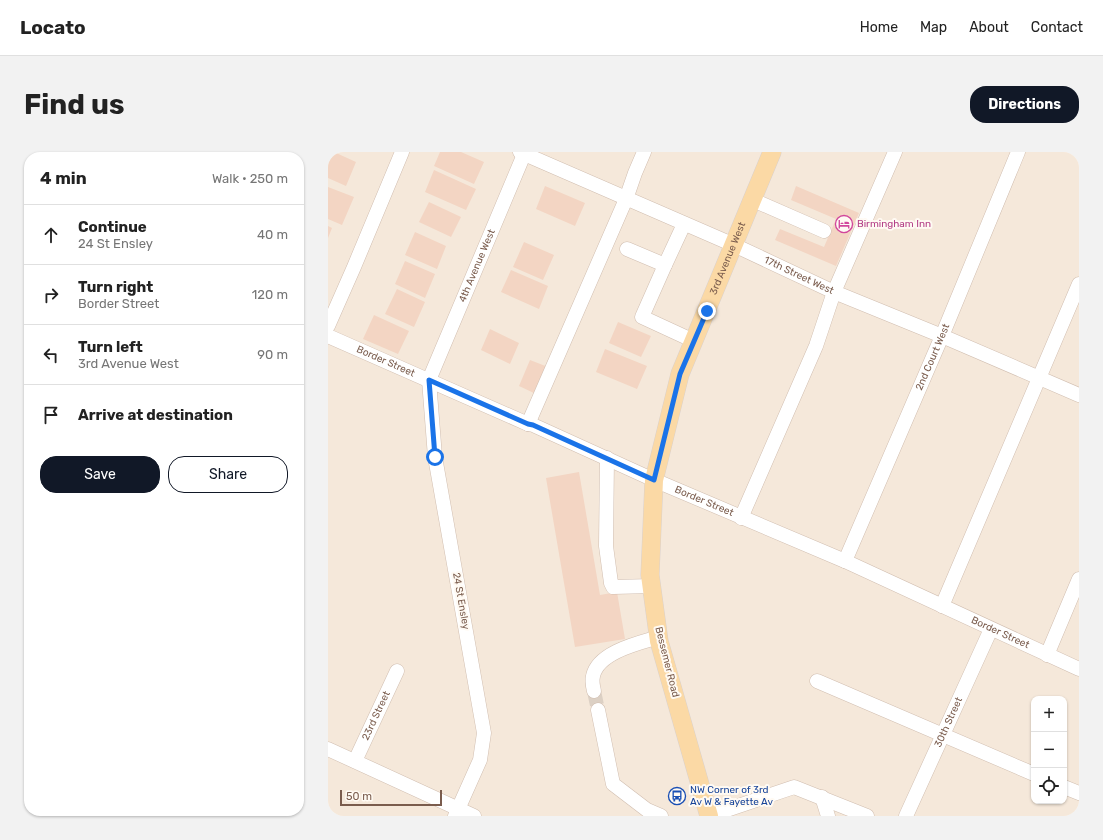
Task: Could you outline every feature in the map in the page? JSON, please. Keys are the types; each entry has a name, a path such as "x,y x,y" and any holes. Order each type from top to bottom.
{"main road":[{"name":"3rd Avenue West","path":"654,480 680,374 772,152"},
{"name":"Bessemer Road","path":"654,480 650,575 658,637 709,816"}],"street":[{"path":"328,326 402,152"},
{"path":"528,424 626,198 644,152"},
{"path":"741,518 816,346 834,292 895,152"},
{"name":"2nd Court West","path":"845,561 942,336 1018,152"},
{"name":"17th Street West","path":"523,153 834,292 942,336 1079,395"},
{"name":"4th Avenue West","path":"429,380 523,153"},
{"path":"753,200 824,231"},
{"path":"684,224 642,317 694,341"},
{"path":"627,248 665,265"},
{"path":"942,606 1079,284"},
{"name":"Border Street","path":"328,336 533,425 741,518 845,561 1079,669"},
{"name":"24 St Ensley","path":"429,380 435,457 484,733 480,760 456,812"},
{"path":"607,458 606,546 611,583 613,587 652,586"},
{"path":"1047,655 1079,579"},
{"name":"30th Street","path":"906,816 991,629"},
{"path":"594,691 593,676 597,667 610,655 621,648 658,637"},
{"name":"23rd Street","path":"356,761 397,671"},
{"path":"817,681 1031,773"},
{"path":"598,710 613,784 647,810 661,816"},
{"path":"328,749 356,761 456,812 474,816"},
{"path":"709,816 794,786 867,816"},
{"path":"1067,788 1079,793"},
{"path":"822,797 828,816"}],"shaded area":[{"path":"328,152 1079,152 1079,816 328,816"}],"building":[{"path":"328,152 334,152 356,162 346,186 328,178"},
{"path":"440,152 461,152 484,162 474,184 434,166"},
{"path":"434,170 476,189 466,210 425,192"},
{"path":"545,186 585,203 575,226 536,209"},
{"name":"Birmingham Inn","path":"796,186 859,213 836,266 775,240 780,229 824,247 836,219 791,200"},
{"path":"328,187 354,197 342,225 328,219"},
{"path":"429,202 461,217 451,237 419,222"},
{"path":"328,226 332,228 328,238"},
{"path":"415,232 446,246 437,269 405,255"},
{"path":"524,242 554,255 543,280 513,267"},
{"path":"405,261 435,274 425,298 395,284"},
{"path":"511,270 548,286 539,309 501,292"},
{"path":"397,289 425,302 414,327 385,314"},
{"path":"374,315 409,331 398,354 363,339"},
{"path":"618,322 651,336 641,357 609,343"},
{"path":"490,329 519,343 510,364 481,350"},
{"path":"605,349 647,366 637,389 596,372"},
{"path":"530,360 548,367 536,394 519,386"},
{"path":"579,472 600,595 617,592 625,639 575,647 546,478"}],"tunnel":[{"path":"594,691 598,710"}],"place":[{"name":"Birmingham Inn","path":"844,224"},
{"name":"NW Corner of 3rd Av W & Fayette Av","path":"677,796"}],"route":[{"path":"435,457 429,380 654,480 680,374 707,311"}]}
